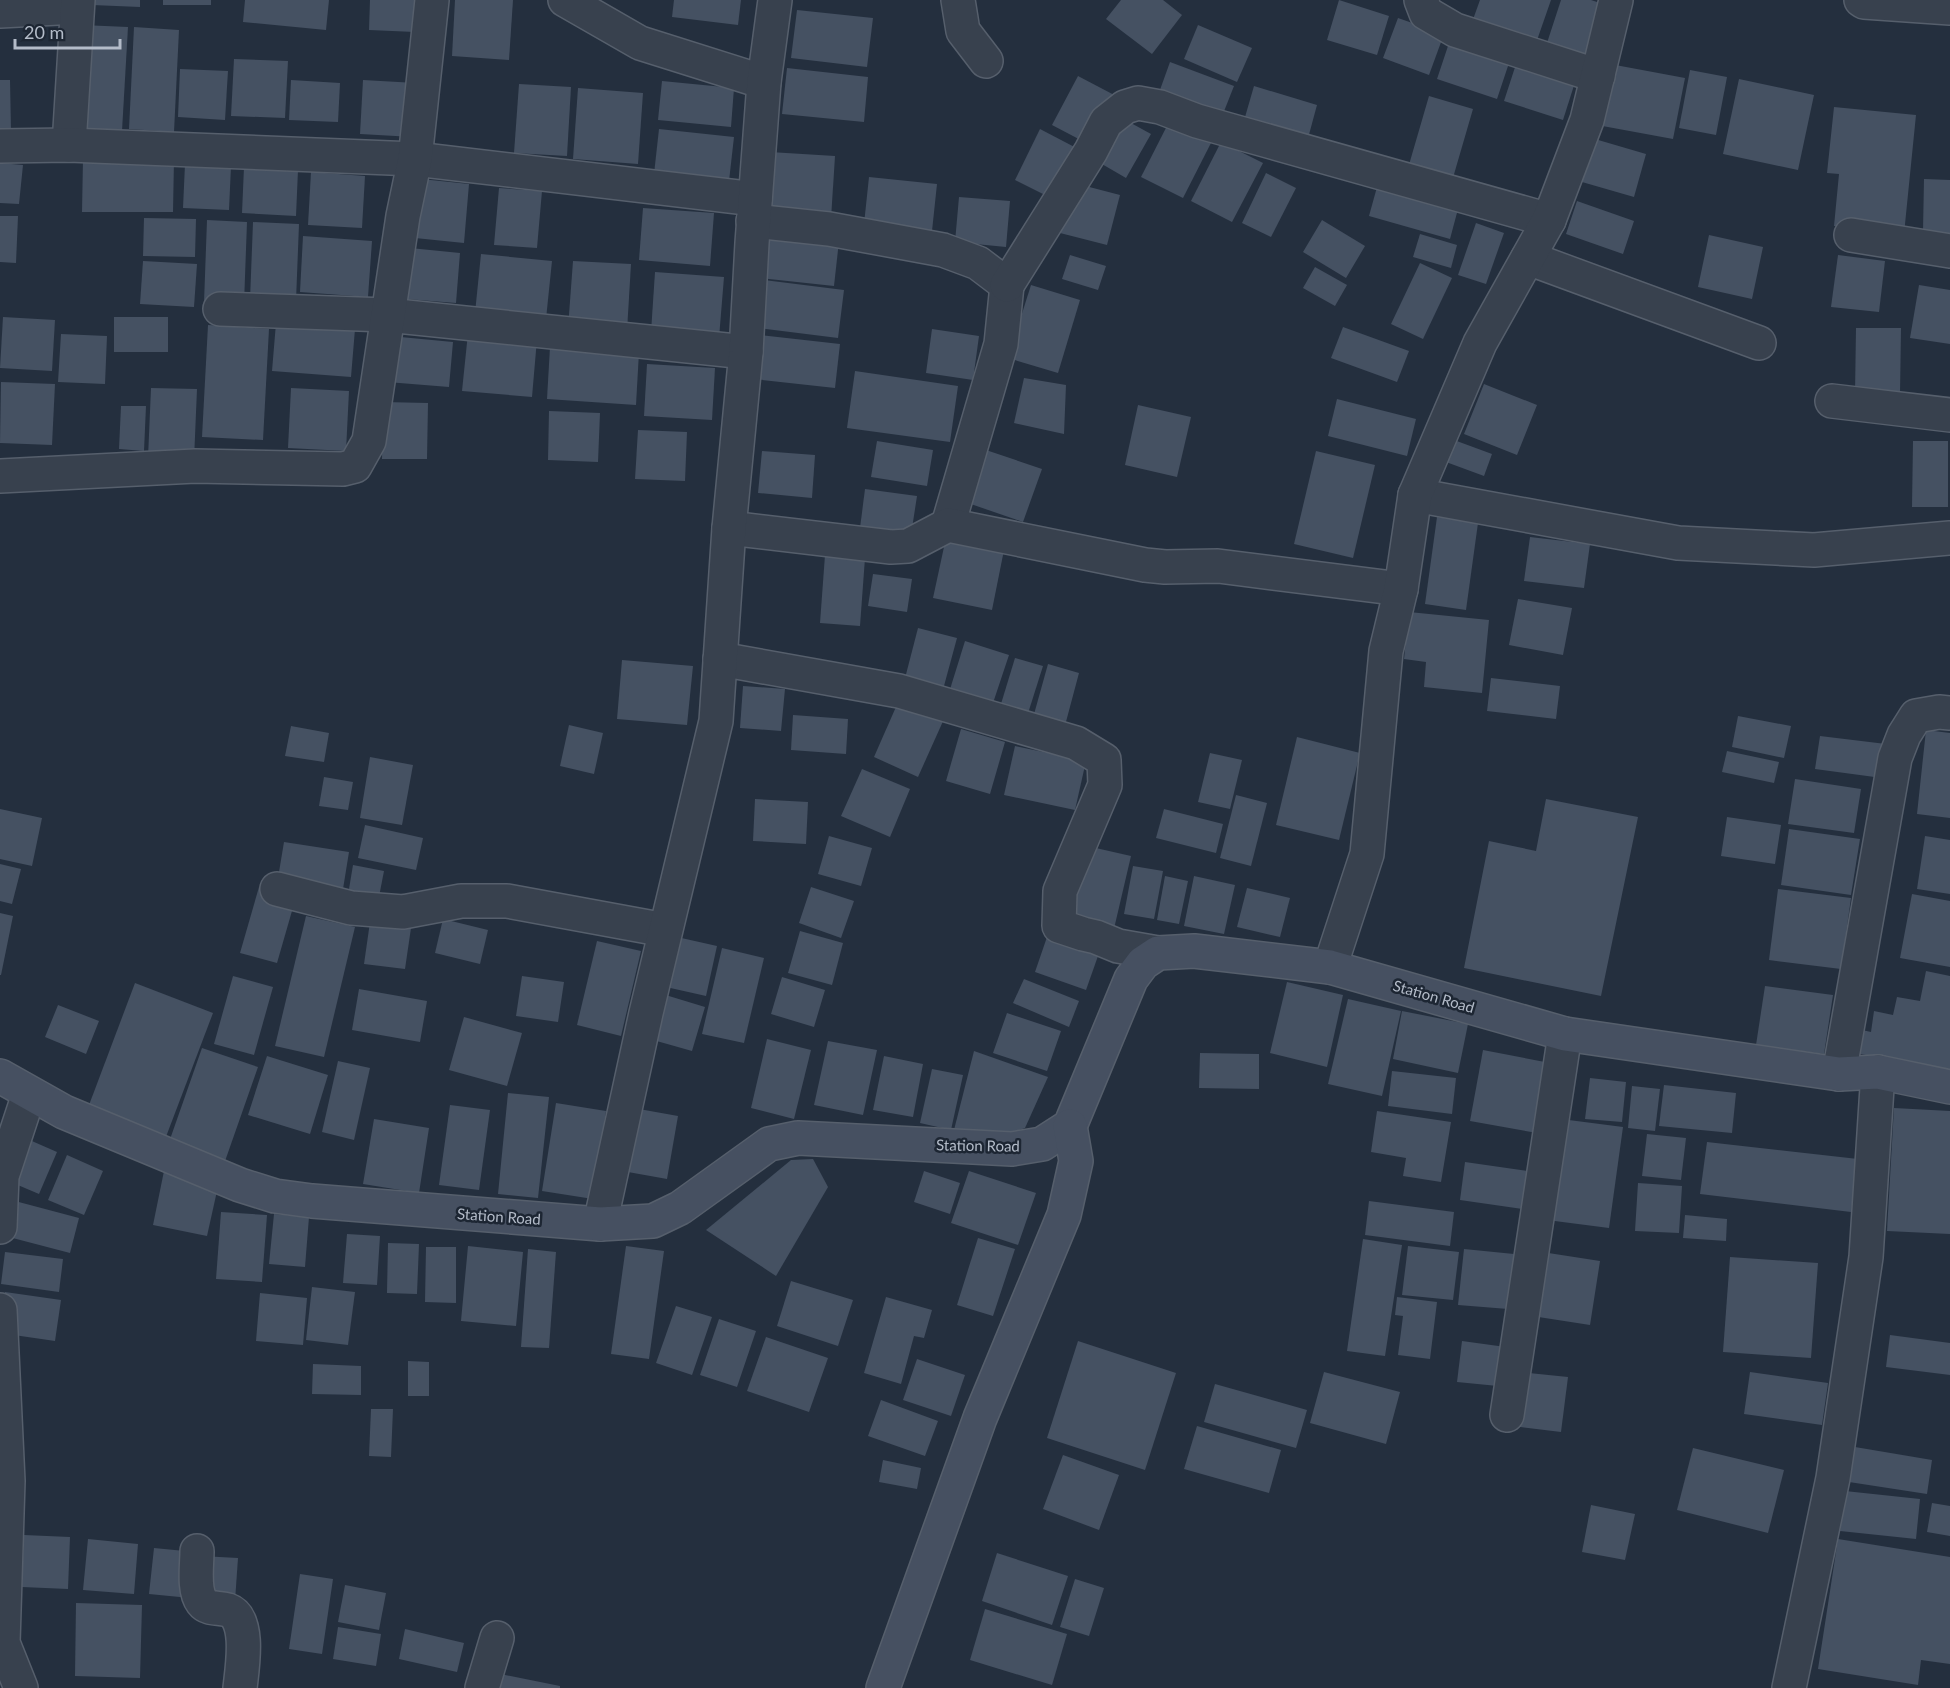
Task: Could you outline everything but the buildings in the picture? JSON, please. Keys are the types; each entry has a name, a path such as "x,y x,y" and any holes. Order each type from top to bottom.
{"main road":[{"name":"Station Road","path":"1158,953 1194,951 1330,966 1565,1034 1839,1074 1878,1072 1950,1087"},
{"path":"883,1688 980,1418 1064,1215 1076,1161 1070,1126 1131,979 1143,963 1158,953"},
{"name":"Station Road","path":"0,1076 64,1112 240,1185 275,1196 312,1201 600,1224 653,1221 680,1208 769,1144 798,1138 1012,1149 1042,1144 1070,1126"}],"street":[{"path":"0,476 195,466 343,469 355,466 369,441 387,315 415,159 432,0"},
{"path":"565,0 640,43 764,82"},
{"path":"600,1224 665,930 716,721 729,528 746,352 764,82 775,0"},
{"path":"958,0 963,31 986,61"},
{"path":"1421,0 1425,14 1455,30 1598,76"},
{"path":"1330,966 1367,854 1386,651 1401,589 1415,495 1480,343 1549,220 1587,120 1616,0"},
{"path":"1861,0 1950,8"},
{"path":"0,11 77,3 69,145"},
{"path":"948,525 1001,344 1007,285 1091,151 1106,123 1125,107 1138,103 1160,107 1197,121 1549,220"},
{"path":"0,146 69,145 415,159 754,210 829,229 943,250 978,263 1007,285"},
{"path":"1851,235 1950,251"},
{"path":"1528,258 1759,343"},
{"path":"220,309 387,315 746,352"},
{"path":"1832,400 1950,415"},
{"path":"1415,495 1678,543 1814,550 1950,538"},
{"path":"729,528 891,547 908,546 948,525 1145,566 1218,566 1401,589"},
{"path":"720,659 899,691 1076,743 1104,760 1105,785 1060,891 1059,926 1118,946 1158,953"},
{"path":"1839,1074 1895,758 1904,735 1916,716 1939,712 1950,713"},
{"path":"277,889 351,908 403,912 461,901 507,901 665,930"},
{"path":"1507,1415 1565,1034"},
{"path":"1789,1688 1833,1478 1866,1257 1878,1072"},
{"path":"0,1227 2,1176 29,1094"},
{"path":"0,1329 8,1481 1,1643 21,1688"},
{"path":"197,1551 198,1593 203,1603 211,1608 229,1611 237,1616 242,1628 243,1654 240,1688"},
{"path":"483,1688 497,1638"}]}
